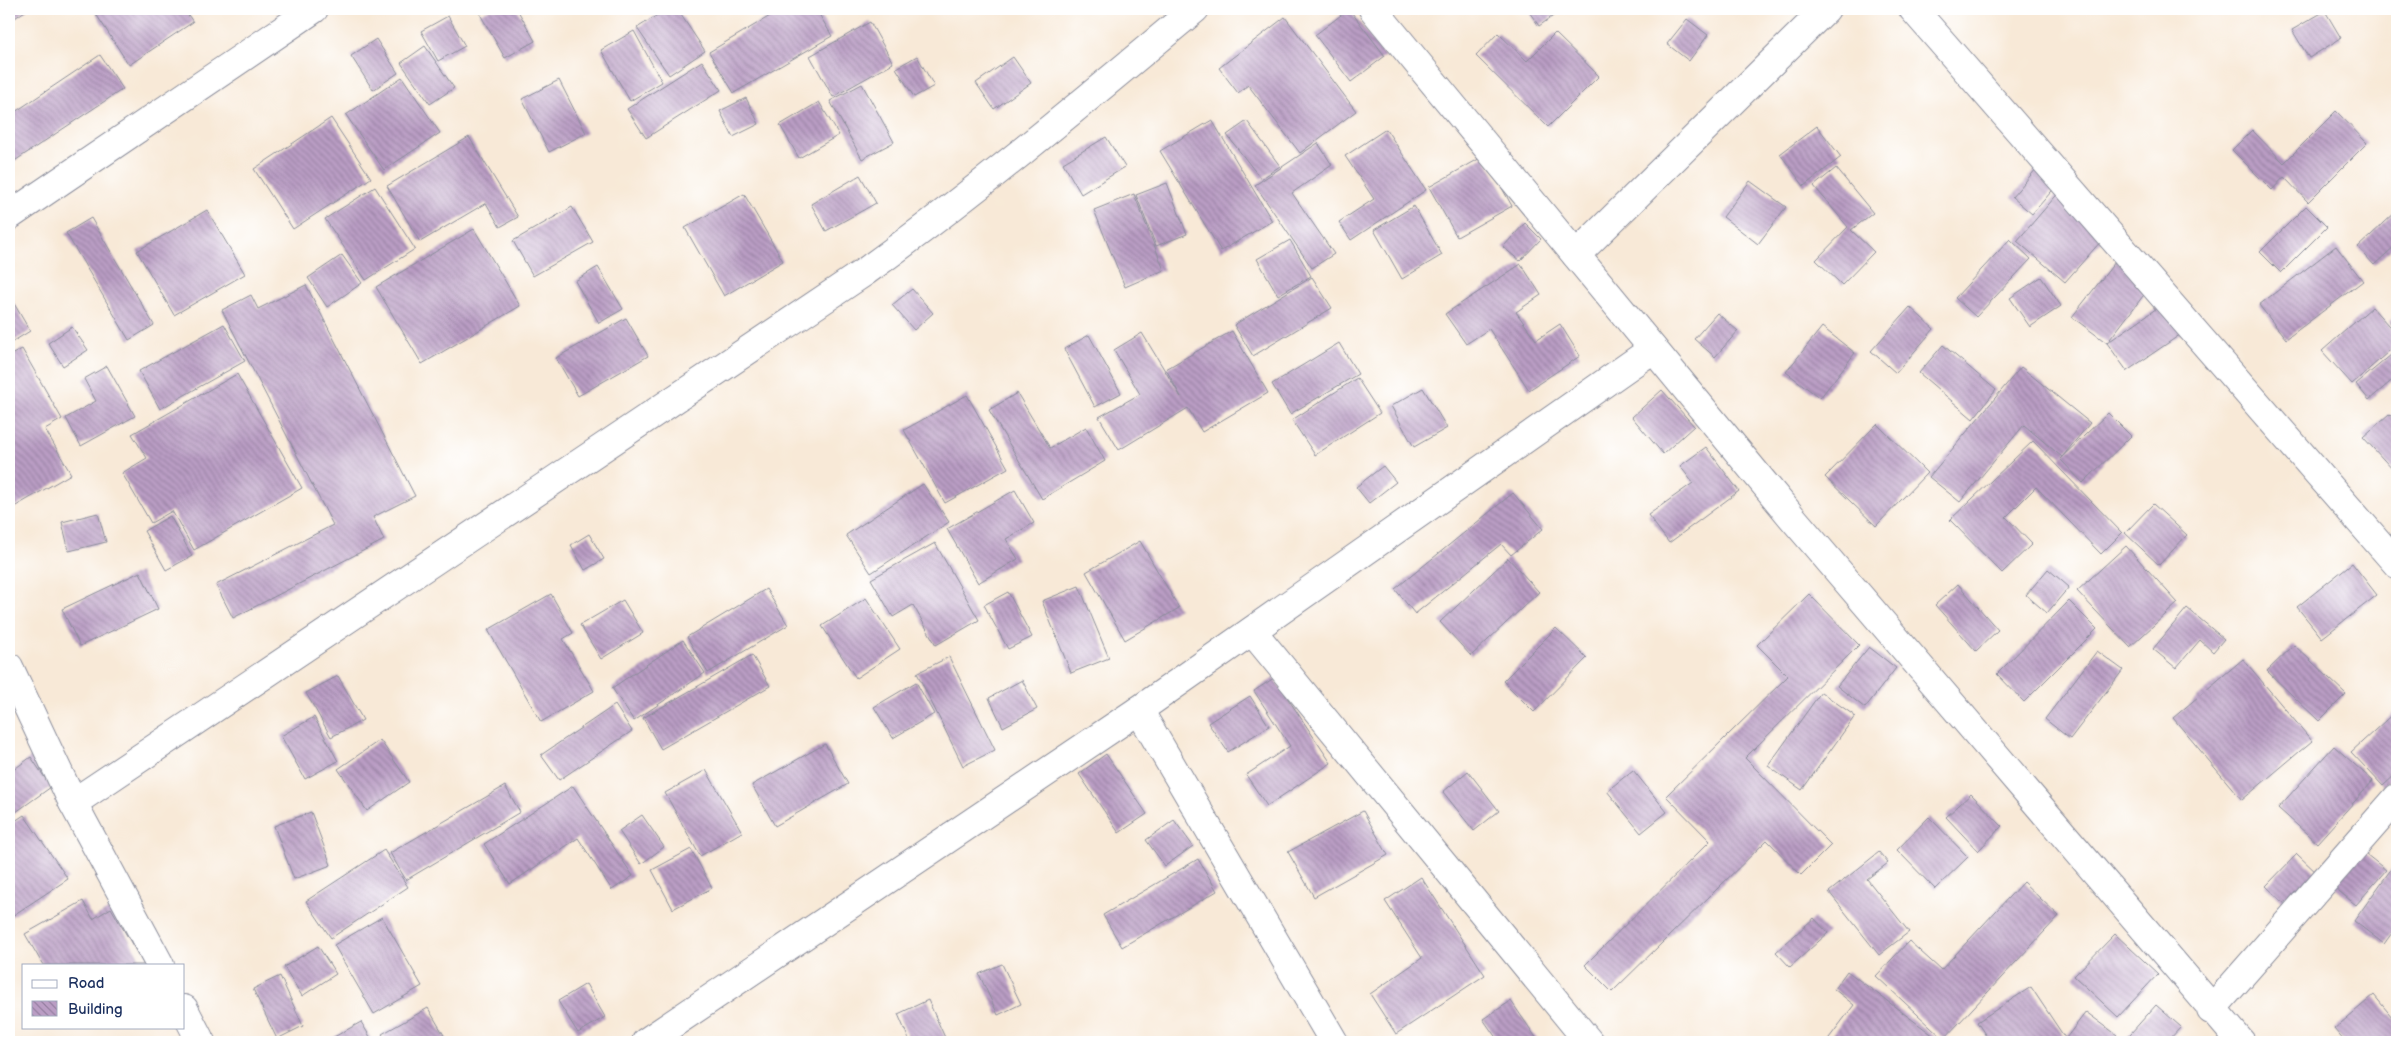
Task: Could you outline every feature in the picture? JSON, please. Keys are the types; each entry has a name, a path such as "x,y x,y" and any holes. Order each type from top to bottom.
{"street":[{"path":"9,216 314,9"},
{"path":"73,803 866,271 936,221 1016,158 1195,9"},
{"path":"1373,9 1791,516 2211,1010 2241,1042"},
{"path":"1576,255 1826,9"},
{"path":"1912,9 2397,564"},
{"path":"646,1042 1139,710 1653,349"},
{"path":"1252,631 1589,1042"},
{"path":"9,667 73,803 159,964"},
{"path":"1139,710 1334,1042"},
{"path":"2211,1010 2397,798"},
{"path":"185,1011 201,1042"}],"building":[{"path":"9,9 28,9 9,22"},
{"path":"103,9 184,9 193,22 129,65 96,14"},
{"path":"490,9 517,9 535,41 505,58 480,14"},
{"path":"667,9 677,9 705,51 669,75 637,28"},
{"path":"782,9 816,9 832,36 734,93 709,52"},
{"path":"1349,9 1385,56 1351,82 1315,35"},
{"path":"1527,9 1563,9 1539,26"},
{"path":"2325,11 2341,38 2309,58 2292,30"},
{"path":"448,16 465,46 438,61 421,31"},
{"path":"1285,17 1356,111 1300,153 1248,85 1238,93 1219,68"},
{"path":"1687,19 1708,35 1689,61 1667,44"},
{"path":"870,22 893,63 833,97 810,56"},
{"path":"634,31 662,82 630,101 601,50"},
{"path":"1498,33 1527,61 1555,33 1599,76 1548,127 1476,56"},
{"path":"376,39 398,73 373,90 351,56"},
{"path":"425,46 454,88 430,104 401,63"},
{"path":"100,55 123,89 13,162 9,155 9,116"},
{"path":"917,56 934,86 914,97 896,68"},
{"path":"1013,57 1031,83 994,109 976,83"},
{"path":"702,61 721,90 646,138 627,109"},
{"path":"402,77 440,133 384,170 346,115"},
{"path":"559,80 586,133 549,152 522,99"},
{"path":"862,84 894,142 862,159 830,101"},
{"path":"746,98 759,124 733,137 720,111"},
{"path":"819,102 839,135 799,158 780,125"},
{"path":"2336,111 2367,143 2308,202 2284,177 2272,190 2232,150 2252,130 2284,163"},
{"path":"331,118 371,178 293,229 254,169"},
{"path":"1212,120 1272,221 1221,251 1160,151"},
{"path":"1247,121 1280,166 1261,179 1227,135"},
{"path":"1817,126 1841,157 1804,186 1780,154"},
{"path":"1386,129 1426,190 1351,240 1339,222 1374,199 1345,156"},
{"path":"469,137 518,217 500,227 486,203 420,242 387,186"},
{"path":"1106,137 1125,167 1081,194 1063,163"},
{"path":"1318,143 1332,165 1292,193 1334,254 1312,268 1255,185"},
{"path":"1484,156 1512,206 1457,237 1429,187"},
{"path":"1836,168 1873,213 1851,230 1874,252 1842,285 1816,260 1848,227 1814,186"},
{"path":"2037,168 2057,185 2032,214 2012,197"},
{"path":"860,175 876,203 826,231 811,204"},
{"path":"1750,181 1786,207 1758,244 1723,217"},
{"path":"1167,183 1187,234 1156,246 1136,195"},
{"path":"375,187 415,249 366,280 325,219"},
{"path":"2061,190 2109,232 2065,282 2017,241"},
{"path":"744,194 783,261 724,296 685,228"},
{"path":"1134,194 1164,270 1125,287 1094,210"},
{"path":"1414,206 1442,255 1402,279 1374,230"},
{"path":"2306,206 2327,227 2281,273 2260,252"},
{"path":"572,207 593,242 533,276 513,241"},
{"path":"207,210 245,274 174,315 137,251"},
{"path":"2397,211 2397,244 2374,265 2358,247"},
{"path":"91,218 154,325 129,340 66,233"},
{"path":"1525,223 1541,239 1520,261 1503,247"},
{"path":"474,229 520,306 422,364 376,287"},
{"path":"2010,239 2031,259 1976,317 1955,298"},
{"path":"1290,240 1311,276 1278,295 1257,259"},
{"path":"2336,246 2363,281 2286,339 2259,305"},
{"path":"342,255 362,283 327,307 308,278"},
{"path":"2119,257 2153,283 2107,343 2072,317"},
{"path":"1521,264 1541,295 1516,312 1536,340 1560,324 1580,356 1529,390 1489,329 1466,344 1445,314"},
{"path":"598,267 623,309 599,323 575,281"},
{"path":"1312,277 1332,308 1253,356 1234,325"},
{"path":"2041,277 2061,306 2030,327 2010,298"},
{"path":"306,285 415,496 373,517 384,540 233,618 216,585 333,525 222,310 251,295 258,309"},
{"path":"912,289 933,313 914,330 892,305"},
{"path":"9,295 30,331 9,344"},
{"path":"2170,299 2190,328 2127,371 2107,343"},
{"path":"1910,307 1934,329 1896,373 1871,351"},
{"path":"2372,307 2397,335 2397,344 2352,384 2322,351"},
{"path":"1717,313 1738,331 1715,357 1694,339"},
{"path":"2397,313 2397,328 2390,322"},
{"path":"626,318 648,356 578,396 556,358"},
{"path":"224,324 245,361 160,409 139,371"},
{"path":"72,327 88,350 63,366 48,343"},
{"path":"1822,327 1855,353 1820,398 1786,372"},
{"path":"1232,331 1268,393 1202,432 1188,408 1119,450 1099,417 1140,394 1114,350 1142,333 1181,397 1166,369"},
{"path":"1089,335 1121,393 1095,407 1064,349"},
{"path":"1339,343 1358,374 1290,414 1272,384"},
{"path":"1943,345 1996,390 1973,419 1919,373"},
{"path":"22,349 62,419 45,429 71,474 9,510 9,356"},
{"path":"2397,350 2397,376 2369,400 2356,384"},
{"path":"107,366 135,416 81,446 66,418 96,401 84,379"},
{"path":"2021,367 2090,423 2062,457 2024,425 1960,502 1929,477"},
{"path":"237,374 302,488 194,550 172,511 151,523 122,473 147,458 132,434"},
{"path":"1357,378 1380,413 1315,455 1292,420"},
{"path":"1423,388 1447,428 1414,447 1391,406"},
{"path":"1662,390 1694,426 1663,454 1632,417"},
{"path":"1017,393 1050,448 1086,427 1105,461 1042,499 989,410"},
{"path":"967,395 1008,468 945,503 904,430"},
{"path":"2108,413 2131,436 2083,483 2060,459"},
{"path":"2389,414 2397,422 2397,468 2394,471 2363,437"},
{"path":"1877,424 1927,473 1876,526 1825,477"},
{"path":"2033,441 2122,533 2101,554 2036,487 2006,517 2032,544 2002,573 1950,520"},
{"path":"1706,447 1739,491 1669,543 1648,515 1693,483 1680,466"},
{"path":"1383,466 1396,482 1369,503 1356,487"},
{"path":"923,484 949,522 871,573 846,535"},
{"path":"1015,490 1034,523 1006,539 1018,559 978,583 947,529"},
{"path":"1513,493 1543,529 1511,555 1501,544 1415,614 1395,589"},
{"path":"2153,504 2187,535 2159,565 2125,533"},
{"path":"98,513 106,542 69,551 62,522"},
{"path":"170,516 192,556 166,570 144,531"},
{"path":"589,534 604,559 585,570 571,545"},
{"path":"1140,541 1179,608 1125,640 1086,572"},
{"path":"935,543 979,620 936,645 913,605 893,617 871,579"},
{"path":"2126,546 2178,603 2130,647 2077,591"},
{"path":"1508,558 1539,592 1471,656 1440,622"},
{"path":"2352,563 2377,595 2322,638 2297,607"},
{"path":"2048,569 2069,587 2047,613 2026,595"},
{"path":"140,572 158,609 80,646 62,609"},
{"path":"1958,584 1998,630 1976,651 1935,605"},
{"path":"1079,586 1109,658 1071,673 1042,601"},
{"path":"766,589 788,625 708,673 687,637"},
{"path":"1008,592 1032,637 1008,649 984,605"},
{"path":"551,594 573,633 563,639 594,691 541,722 488,630"},
{"path":"1809,594 1859,645 1745,758 1831,845 1801,875 1767,840 1612,992 1585,965 1710,841 1666,796 1788,676 1757,645"},
{"path":"866,598 900,649 856,678 822,626"},
{"path":"623,600 643,633 601,659 580,625"},
{"path":"2069,601 2097,629 2024,702 1997,674"},
{"path":"2187,608 2224,639 2213,652 2200,640 2176,668 2153,649"},
{"path":"1556,628 1587,658 1534,712 1503,681"},
{"path":"683,640 705,673 634,721 612,688"},
{"path":"2294,645 2346,694 2319,721 2267,671"},
{"path":"1869,647 1896,668 1865,708 1837,686"},
{"path":"2097,651 2123,670 2070,739 2045,719"},
{"path":"752,655 770,686 661,749 643,718"},
{"path":"949,657 995,750 963,766 917,673"},
{"path":"2243,659 2312,741 2242,800 2173,718"},
{"path":"338,676 363,720 331,737 306,693"},
{"path":"1274,678 1331,763 1267,806 1246,775 1290,746 1254,691"},
{"path":"1022,680 1037,709 1003,727 989,698"},
{"path":"916,682 934,714 893,738 874,707"},
{"path":"1821,692 1855,716 1802,790 1768,766"},
{"path":"1250,696 1269,726 1228,752 1208,723"},
{"path":"615,705 632,731 559,780 541,755"},
{"path":"2397,710 2397,773 2383,786 2351,752"},
{"path":"314,717 338,761 305,779 281,736"},
{"path":"380,740 409,782 367,811 338,769"},
{"path":"825,744 848,784 775,826 752,785"},
{"path":"2334,746 2373,781 2317,843 2278,808"},
{"path":"1106,754 1147,814 1119,833 1079,774"},
{"path":"31,757 51,787 9,817 9,773"},
{"path":"706,770 742,832 700,856 665,793"},
{"path":"1633,770 1667,812 1641,833 1607,791"},
{"path":"1468,771 1499,811 1474,831 1443,792"},
{"path":"505,786 520,812 406,880 390,853"},
{"path":"573,786 633,876 612,890 578,838 510,884 484,844"},
{"path":"1971,794 2002,826 1978,851 1946,817"},
{"path":"1363,811 1388,855 1314,897 1288,852"},
{"path":"311,812 331,865 294,879 274,826"},
{"path":"24,815 68,879 9,918 9,825"},
{"path":"642,815 664,847 641,864 619,831"},
{"path":"1929,817 1968,857 1935,889 1897,850"},
{"path":"1174,820 1193,846 1165,866 1146,840"},
{"path":"2357,847 2386,870 2356,905 2329,883"},
{"path":"691,849 712,888 673,909 652,870"},
{"path":"384,850 408,887 331,938 306,901"},
{"path":"1879,852 1888,863 1867,879 1909,932 1879,955 1829,892"},
{"path":"2297,854 2319,875 2288,907 2266,886"},
{"path":"1198,859 1217,891 1122,947 1103,915"},
{"path":"2397,861 2397,926 2384,944 2354,921"},
{"path":"1421,877 1485,975 1396,1034 1370,994 1422,958 1385,901"},
{"path":"2023,882 2059,916 1944,1039 1876,976 1909,941 1941,970"},
{"path":"83,901 93,919 111,908 143,964 42,964 25,934"},
{"path":"382,917 422,986 374,1014 334,945"},
{"path":"1814,918 1828,933 1790,967 1776,952"},
{"path":"2115,934 2158,974 2118,1017 2074,976"},
{"path":"318,946 336,974 302,996 284,967"},
{"path":"1002,964 1021,1004 998,1015 979,974"},
{"path":"1847,971 1942,1042 1826,1042 1854,1005 1834,989"},
{"path":"280,976 303,1026 277,1039 253,989"},
{"path":"586,984 605,1017 578,1033 558,1001"},
{"path":"2031,987 2065,1038 2059,1042 1990,1042 1977,1022"},
{"path":"2374,995 2397,1023 2397,1039 2393,1042 2345,1042 2334,1029"},
{"path":"928,1000 947,1042 910,1042 898,1014"},
{"path":"1511,1001 1539,1042 1499,1042 1483,1019"},
{"path":"2156,1005 2181,1027 2167,1042 2123,1042"},
{"path":"428,1008 448,1042 387,1042 382,1034"},
{"path":"2086,1012 2117,1035 2112,1042 2063,1042"},
{"path":"361,1022 372,1040 368,1042 325,1042"}]}
